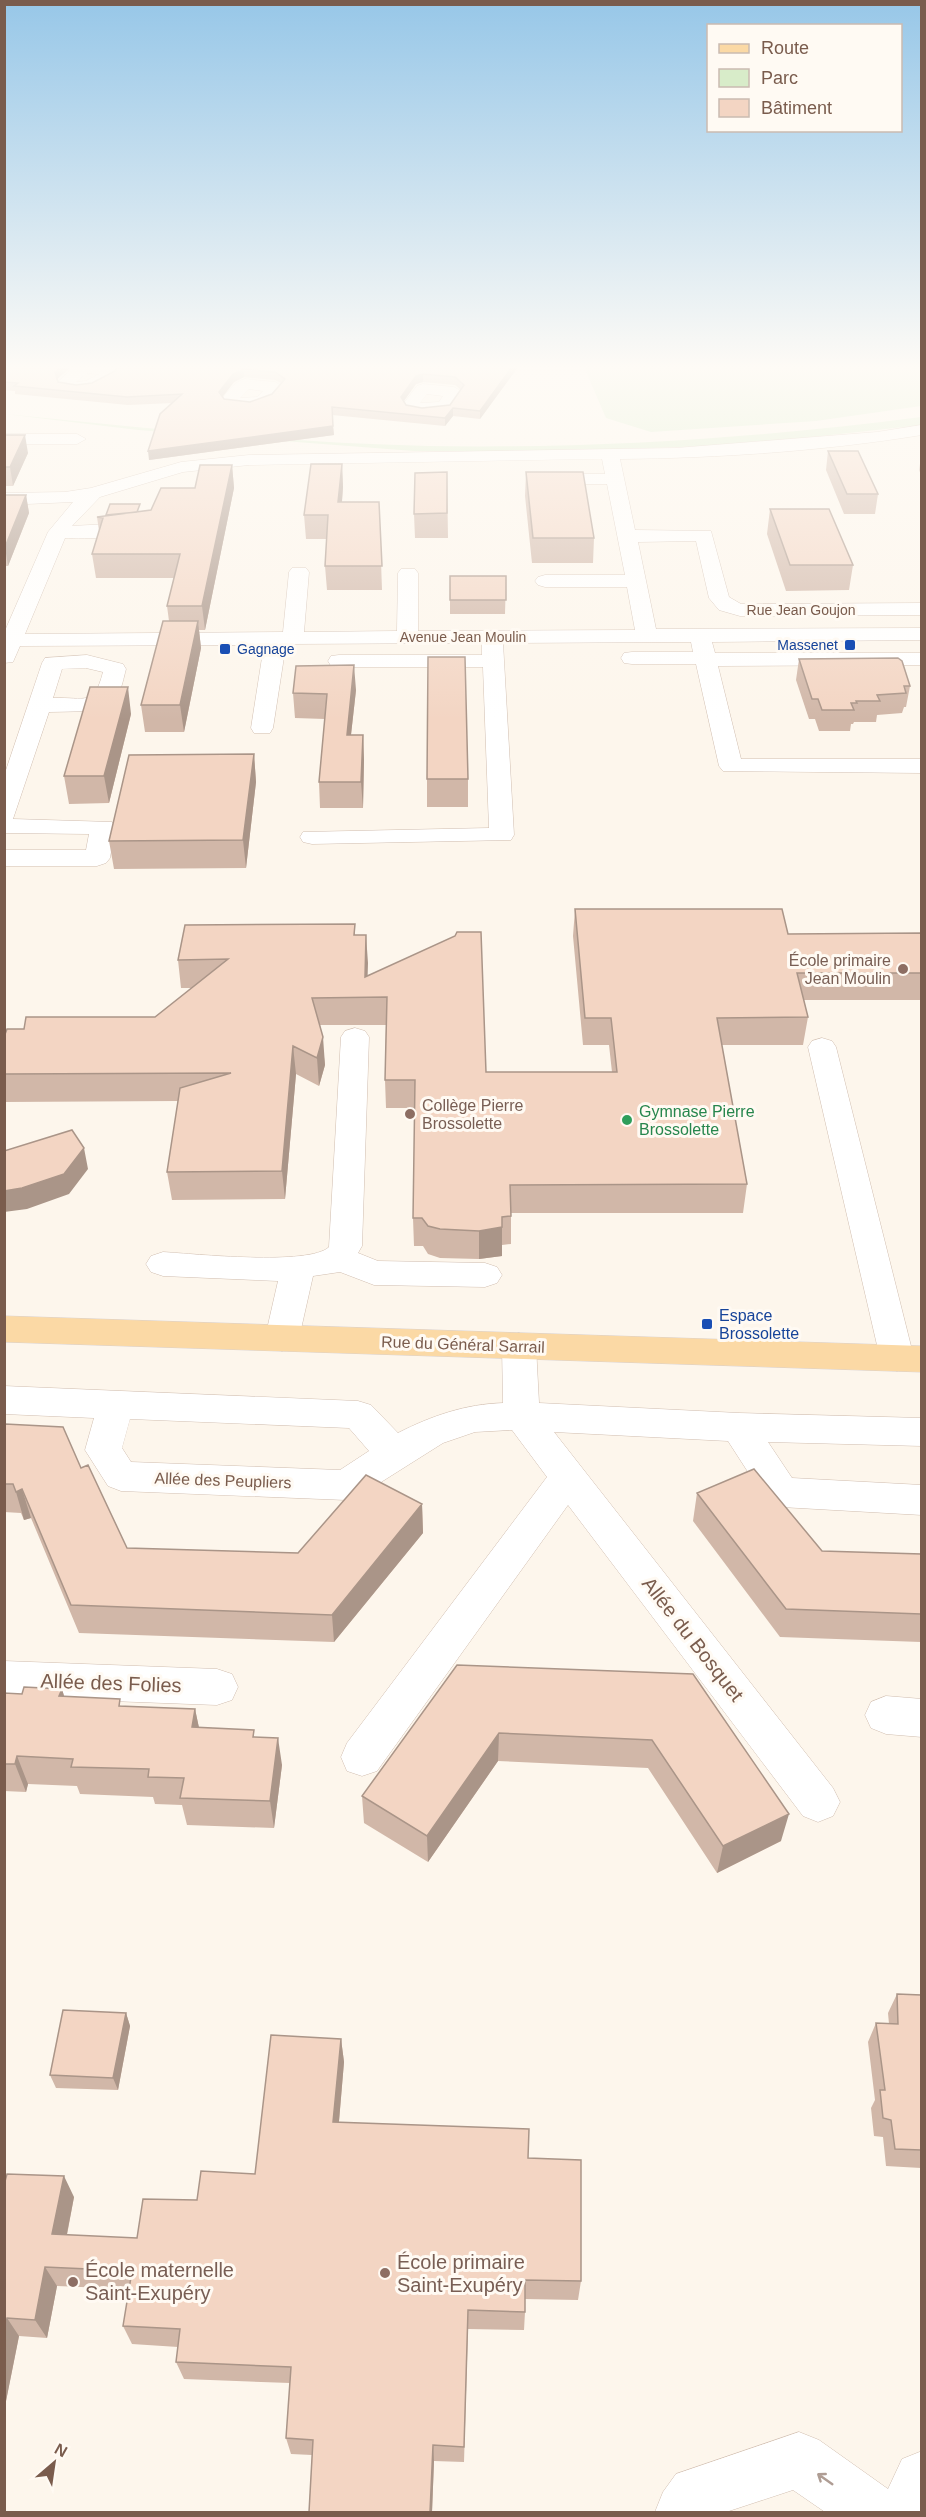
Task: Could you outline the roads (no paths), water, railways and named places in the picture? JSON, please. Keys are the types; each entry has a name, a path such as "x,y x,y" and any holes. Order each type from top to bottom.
{"main road":[{"name":"Rue du Général Sarrail","path":"4,1329 909,1359"}],"street":[{"path":"4,499 69,504 94,493 124,484"},
{"path":"616,484 647,635"},
{"path":"7,646 69,504"},
{"path":"58,532 106,532 147,527 154,508"},
{"name":"Rue Jean Goujon","path":"627,536 704,535 719,598 726,606 740,610 921,609"},
{"path":"262,728 299,572"},
{"path":"407,637 408,573"},
{"path":"545,581 637,581"},
{"path":"700,634 731,766 921,765"},
{"name":"Avenue Jean Moulin","path":"7,646 285,638 921,634"},
{"path":"312,837 502,836 492,637"},
{"path":"632,658 921,659"},
{"path":"339,661 493,661"},
{"path":"4,814 39,705"},
{"path":"4,826 103,827 97,858 4,858"},
{"path":"282,1338 297,1270 303,1265 328,1265 340,1258 346,1246 355,1037"},
{"path":"822,1047 909,1359"},
{"path":"340,1258 374,1273 485,1275"},
{"path":"163,1264 297,1270"},
{"path":"519,1346 521,1416 921,1432"},
{"path":"4,1400 358,1415 394,1453"},
{"name":"Allée des Peupliers","path":"116,1404 103,1450 121,1476 345,1485 430,1433 474,1418 521,1416"},
{"name":"Allée du Bosquet","path":"521,1416 818,1802"},
{"path":"739,1426 782,1492 921,1500"},
{"path":"362,1757 568,1477"},
{"name":"Allée des Folies","path":"4,1678 217,1687"},
{"path":"683,2512 696,2494 799,2460 873,2512"},
{"path":"907,2512 921,2479"}],"place":[{"name":"Massenet","path":"850,645"},
{"name":"Gagnage","path":"225,649"},
{"name":"École primaire Jean Moulin","path":"903,969"},
{"name":"Collège Pierre Brossolette","path":"410,1114"},
{"name":"Gymnase Pierre Brossolette","path":"627,1120"},
{"name":"Espace Brossolette","path":"707,1324"},
{"name":"École primaire Saint-Exupéry","path":"385,2273"},
{"name":"École maternelle Saint-Exupéry","path":"73,2282"}]}
